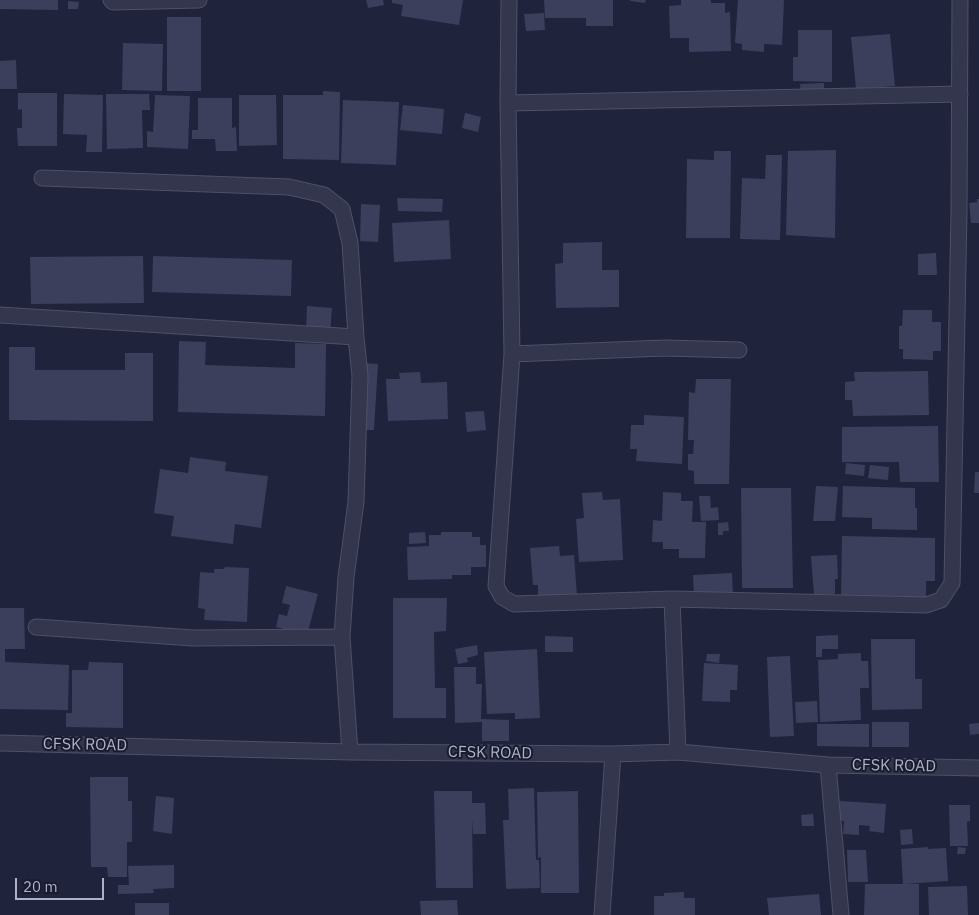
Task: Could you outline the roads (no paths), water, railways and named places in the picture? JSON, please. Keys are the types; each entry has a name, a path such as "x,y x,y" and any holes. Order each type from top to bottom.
{"street":[{"path":"111,0 113,2 199,0"},
{"path":"509,0 508,104 512,354 496,586 502,597 514,604 672,599 926,605 940,600 952,584 959,220 960,0"},
{"path":"508,104 960,94"},
{"path":"42,178 289,186 324,195 342,209 350,243 360,376 356,502 346,578 342,637 350,752"},
{"path":"0,315 356,338"},
{"path":"512,354 665,348 739,350"},
{"path":"672,599 678,752"},
{"path":"36,627 193,638 342,637"},
{"name":"CFSK ROAD","path":"0,743 350,752 613,754 678,752 828,765 979,768"},
{"path":"602,915 613,754"},
{"path":"828,765 841,915"}]}
